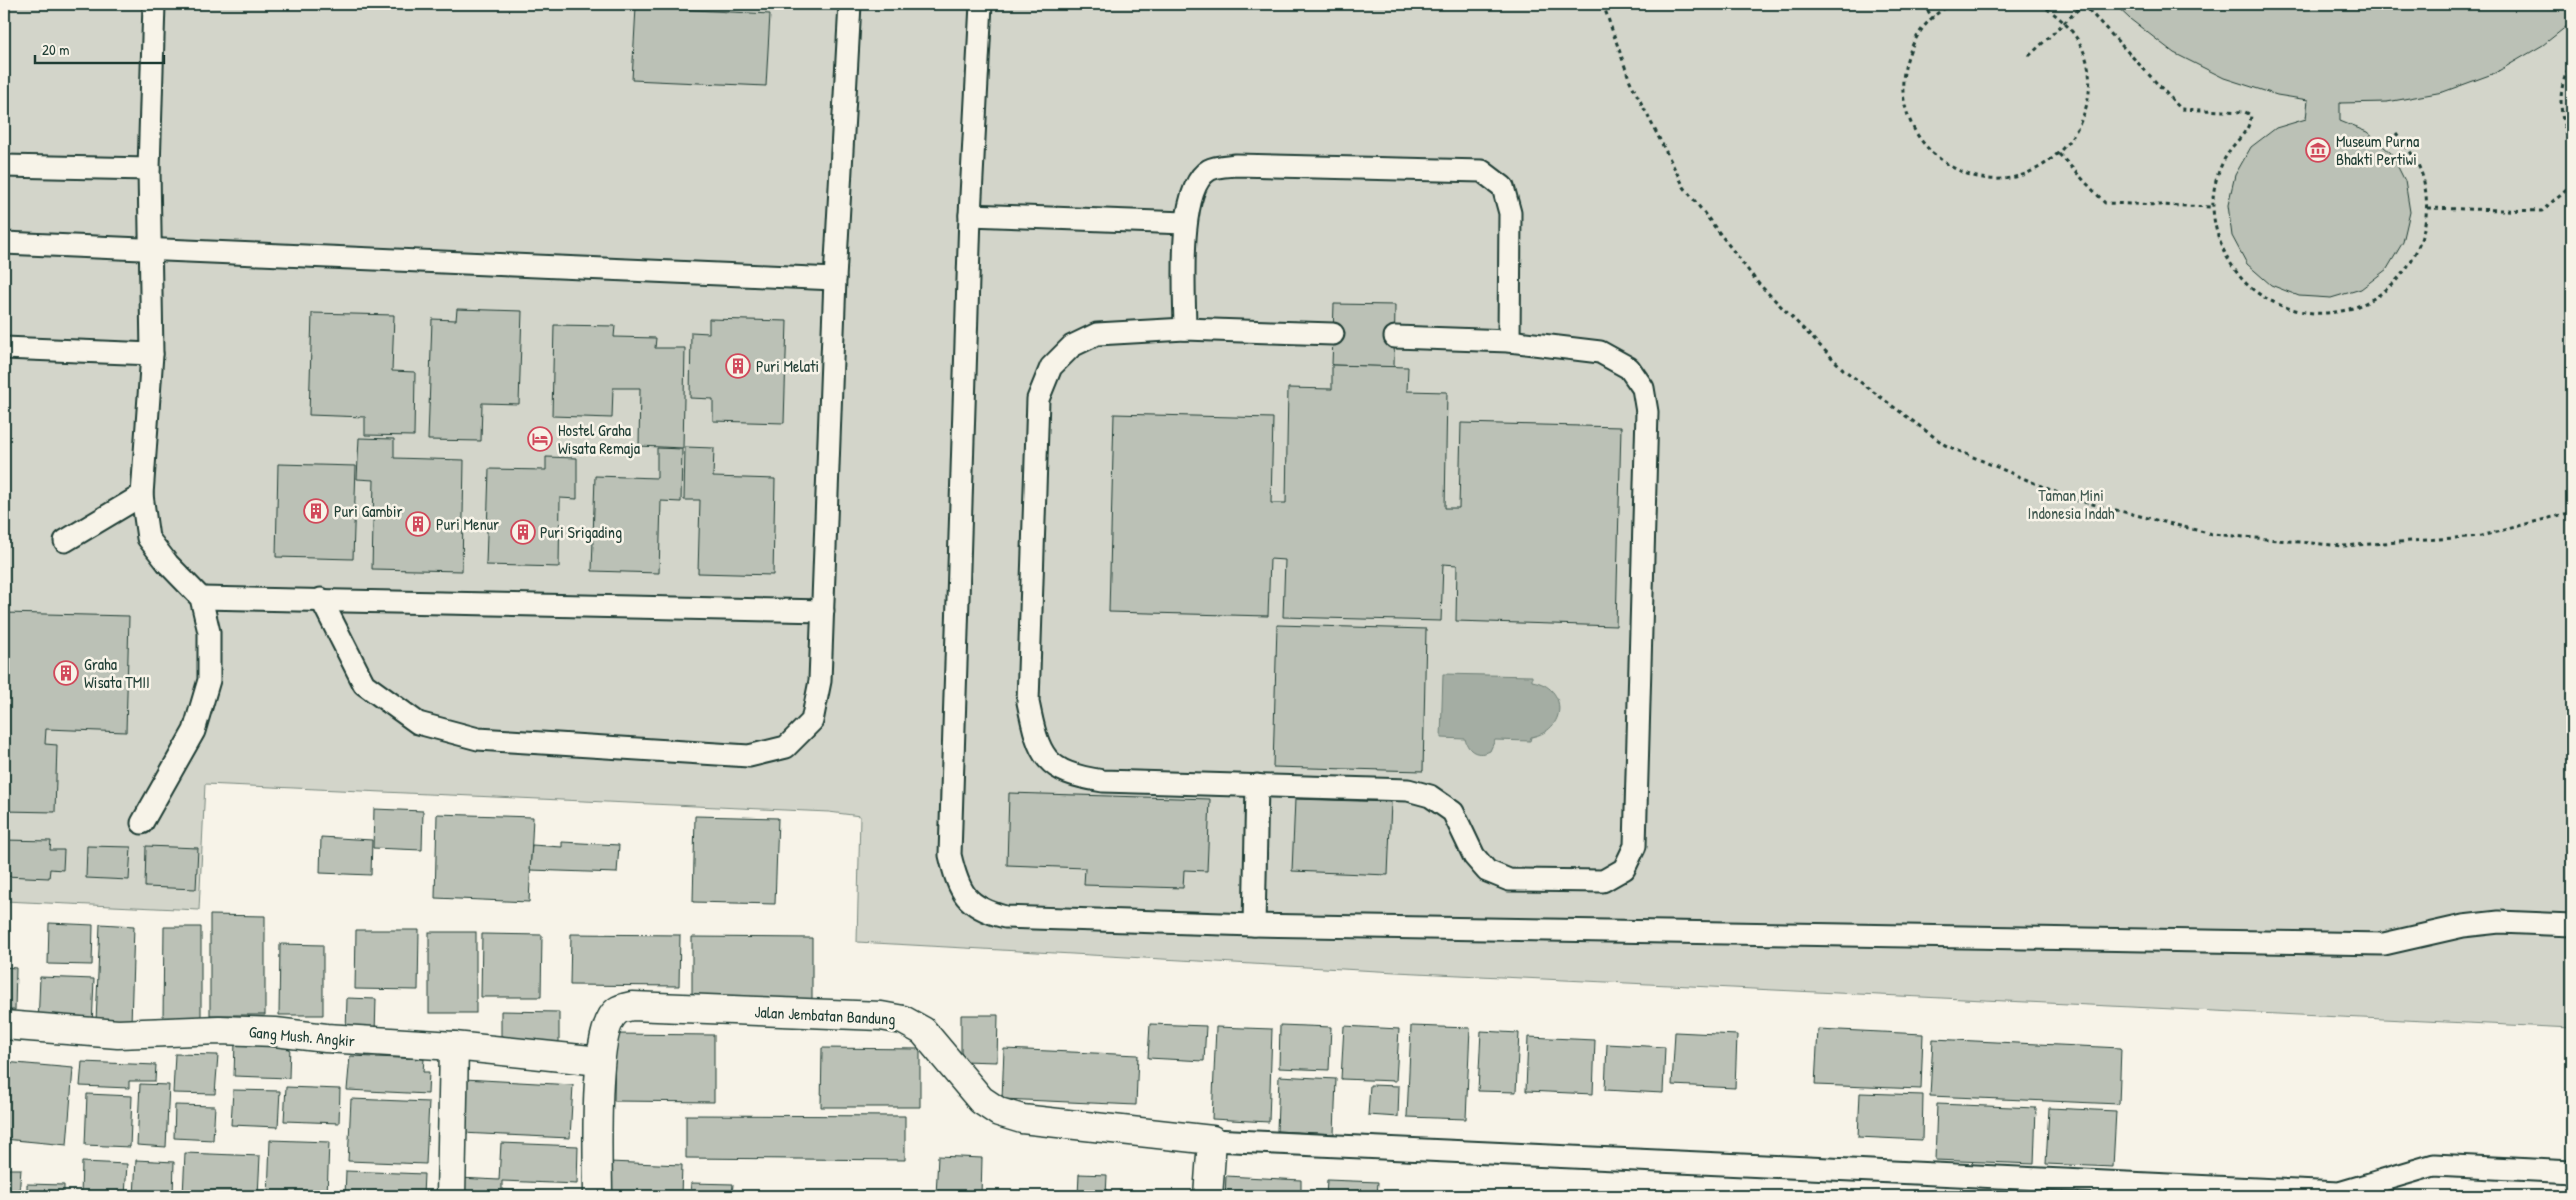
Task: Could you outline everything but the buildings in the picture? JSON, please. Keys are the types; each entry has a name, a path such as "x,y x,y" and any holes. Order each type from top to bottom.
{"street":[{"name":"Jalan Jembatan Bandung","path":"598,1196 600,1061 609,1022 617,1011 632,1006 880,1016 903,1020 923,1031 981,1100 999,1112 1022,1119 1212,1140"},
{"name":"Gang Mush. Angkir","path":"4,1025 118,1034 219,1030 275,1032 368,1042 454,1046 600,1061"},
{"path":"451,1196 454,1046"},
{"path":"1208,1196 1212,1140"}],"lane":[{"path":"142,823 194,731 208,680 209,632 202,598 168,564 148,538 142,495 152,354 149,169 154,4"},
{"path":"321,599 364,684 418,723 478,739 749,756 786,747 812,721 820,681 835,279 850,4"},
{"path":"980,4 970,215 950,855 956,880 966,899 984,912 1005,917 1254,925 2384,944 2463,926 2499,922 2572,925"},
{"path":"1185,330 1185,223 1194,187 1209,170 1236,165 1482,171 1504,187 1510,213 1510,342"},
{"path":"4,166 149,169"},
{"path":"970,215 1185,223"},
{"path":"4,243 835,279"},
{"path":"1333,334 1185,330 1097,334 1072,346 1051,368 1038,399 1028,702 1036,740 1052,765 1073,777 1103,781 1408,790 1430,796 1453,812 1474,856 1487,871 1509,880 1603,881 1624,869 1635,846 1647,412 1643,388 1629,368 1600,352 1510,342 1395,337"},
{"path":"4,348 152,354"},
{"path":"64,541 142,495"},
{"path":"202,598 823,611"},
{"path":"1254,925 1258,785"},
{"path":"1212,1140 2339,1192 2434,1165 2572,1172"}],"path":[{"path":"1603,4 1630,81 1684,187 1758,282 1844,370 1945,445 2072,498 2212,534 2343,546 2481,536 2572,512"},
{"path":"1922,4 1933,17"},
{"path":"1953,4 1933,17 1912,46 1903,81 1908,117 1927,148 1956,169 1974,176 1992,178 2028,172 2044,165 2059,154 2071,140 2080,125 2089,90 2089,71 2084,54 2076,37 2065,23 2052,11 2039,4"},
{"path":"2029,56 2084,4 2181,109 2245,112 2251,115 2247,131 2228,154 2217,179 2213,207 2217,234 2227,260 2244,282 2266,299 2292,310 2320,314 2347,310 2373,300 2395,283 2412,261 2423,235 2427,208 2424,180 2413,154 2396,133"},
{"path":"2572,62 2562,88 2561,111 2565,132 2572,148"},
{"path":"2059,154 2105,203 2213,207"},
{"path":"2427,208 2542,211 2572,184"}],"green space":[{"name":"Taman Mini Indonesia Indah","path":"4,4 2572,4 2572,1028 1396,972 857,942 860,816 829,812 205,784 199,910 4,901"}],"shaded area":[{"path":"1443,674 1532,676 1532,681 1544,685 1553,691 1559,709 1557,718 1552,727 1543,733 1531,737 1530,741 1495,740 1490,751 1486,753 1474,752 1468,747 1465,739 1441,738"}],"place":[{"name":"Museum Purna Bhakti Pertiwi","path":"2318,150"},
{"name":"Puri Melati","path":"738,366"},
{"name":"Hostel Graha Wisata Remaja","path":"540,439"},
{"name":"Puri Gambir","path":"316,511"},
{"name":"Puri Menur","path":"418,524"},
{"name":"Puri Srigading","path":"523,532"},
{"name":"Graha Wisata TMII","path":"66,673"}]}
